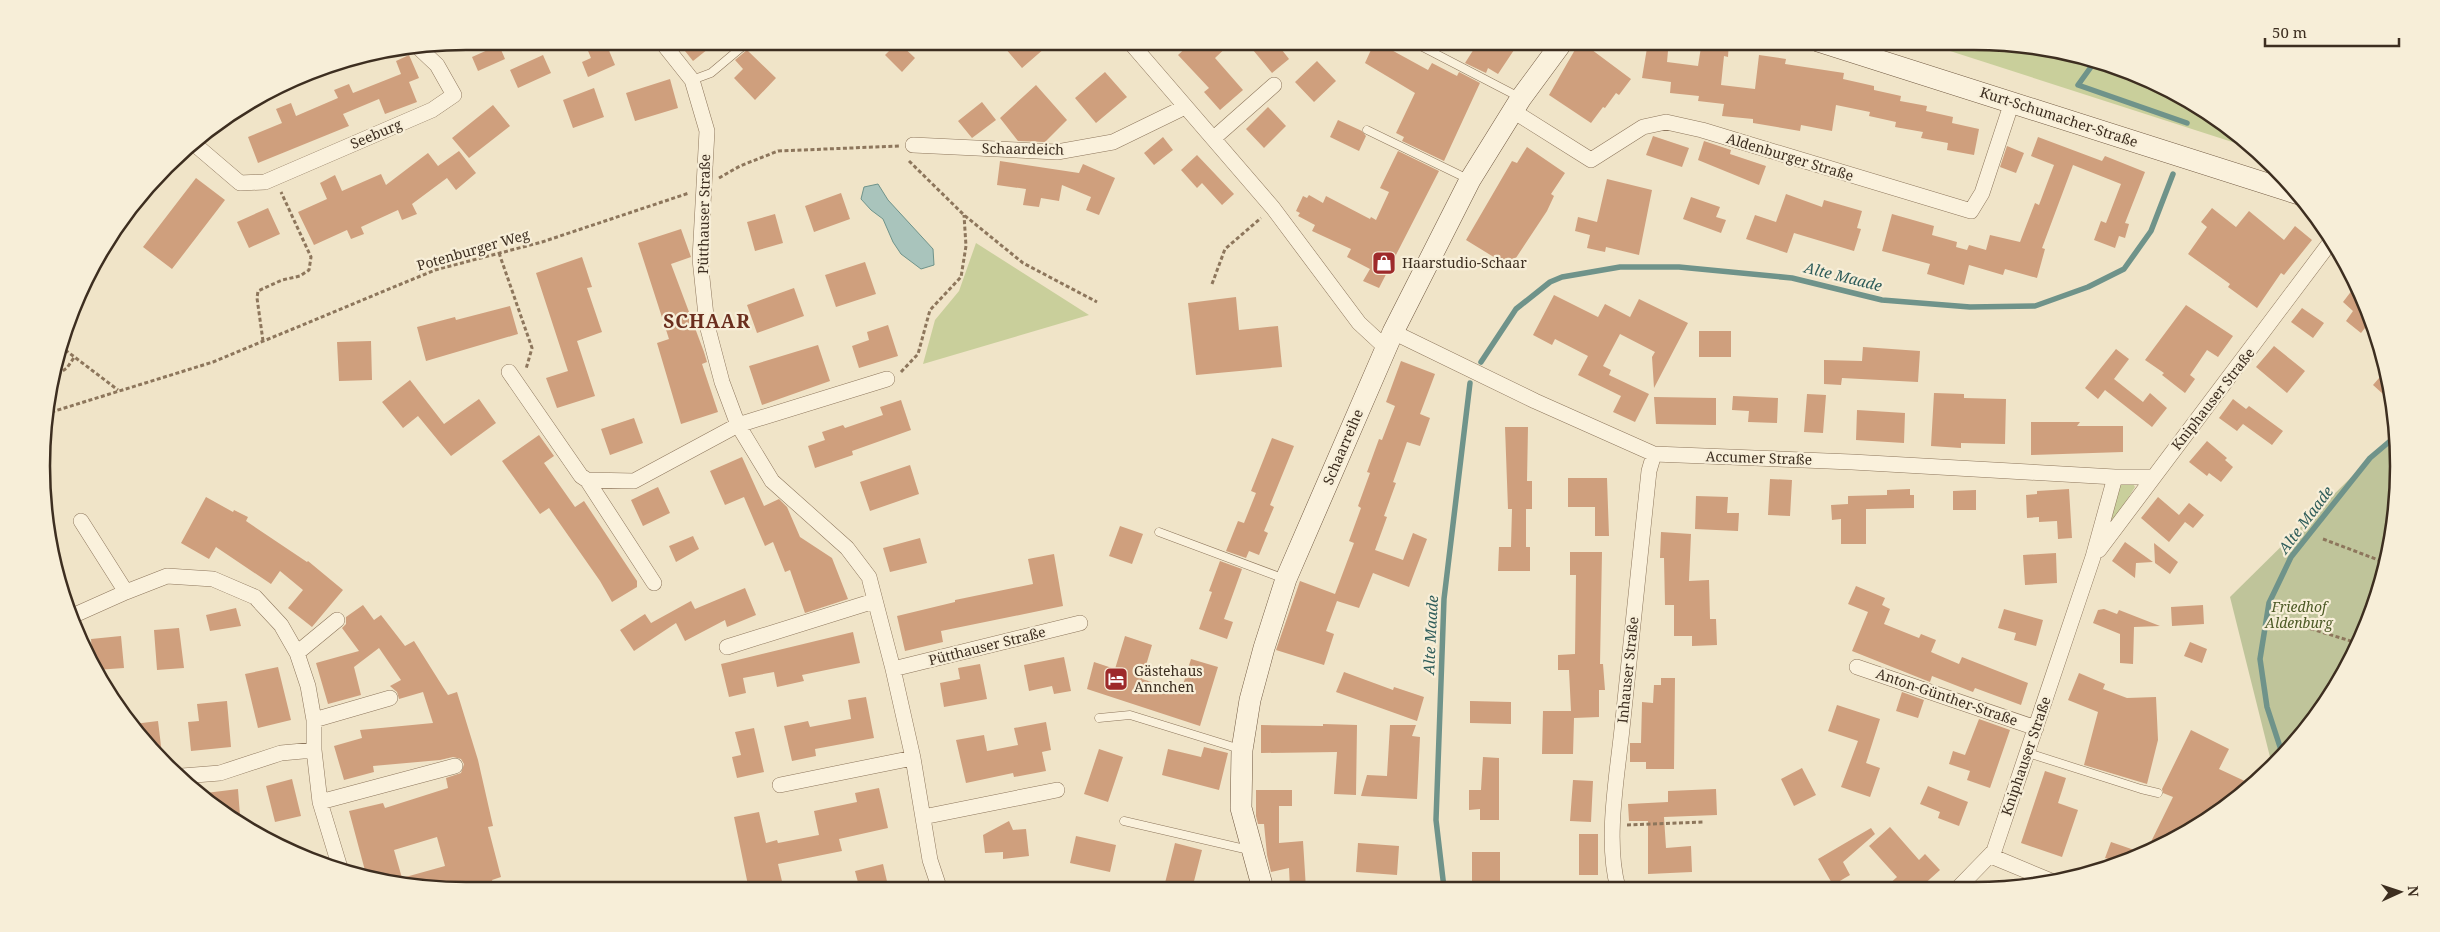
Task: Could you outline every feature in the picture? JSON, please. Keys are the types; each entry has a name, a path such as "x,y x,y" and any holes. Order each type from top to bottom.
{"main road":[{"name":"Schaarreihe","path":"1260,882 1241,808 1242,750 1250,700 1264,648 1286,580 1389,340 1470,180 1517,105 1557,50"},
{"name":"Kurt-Schumacher-Straße","path":"1847,50 2284,189"}],"street":[{"name":"Pütthauser Straße","path":"668,50 692,80 706,131 700,259 707,325 722,382 738,425 772,481 847,548 869,577 893,669 913,758 930,860 937,882"},
{"path":"1136,50 1273,208 1359,323 1389,340"},
{"name":"Seeburg","path":"199,148 240,183 264,182 432,110 454,95 437,65 424,53"},
{"path":"1214,138 1274,85"},
{"name":"Aldenburger Straße","path":"1517,105 1590,160 1644,127 1666,122 1702,130 1971,211 1982,193 2012,102"},
{"name":"Schaardeich","path":"908,150 1057,152 1113,142 1185,107"},
{"name":"Kniphauser Straße","path":"2093,557 2327,247"},
{"name":"Accumer Straße","path":"1389,340 1536,401 1654,454 1852,462 2114,477 2152,477"},
{"path":"510,372 581,476 587,480 654,583"},
{"path":"587,480 634,481 738,425 887,379"},
{"name":"Inhauser Straße","path":"1617,882 1614,854 1614,826 1649,471 1654,454"},
{"name":"Kniphauser Straße","path":"1964,882 1991,856 2028,753 2093,557 2114,477"},
{"path":"81,520 126,592"},
{"path":"77,614 167,576 212,579 255,597 281,625 297,653 308,686 314,720 314,750 320,802 338,862"},
{"path":"727,647 874,601"},
{"path":"297,653 337,620"},
{"name":"Pütthauser Straße","path":"893,669 1080,623"},
{"name":"Anton-Günther-Straße","path":"1857,667 2036,728"},
{"path":"314,720 390,698"},
{"path":"188,776 220,773 281,753 314,750"},
{"path":"780,785 913,758"},
{"path":"320,802 455,766"},
{"path":"923,816 1057,790"},
{"path":"1991,856 2040,876"}],"lane":[{"path":"692,80 711,73 738,50"},
{"path":"1426,50 1517,105"},
{"path":"1367,130 1470,180"},
{"path":"1158,532 1286,580"},
{"path":"1099,718 1130,715 1242,750"},
{"path":"2028,753 2141,789 2158,792"},
{"path":"1124,821 1252,851"}],"path":[{"name":"Potenburger Weg","path":"54,411 213,362 435,270 542,242 703,188 740,166 778,151 888,146 908,150"},
{"path":"888,146 895,150"},
{"path":"908,150 964,215 1023,263 1097,302"},
{"path":"263,341 257,298 258,292 282,280 300,276 309,270 311,256 279,189"},
{"path":"1212,284 1224,249 1273,208"},
{"path":"887,379 902,371 918,354 930,310 961,278 966,246 964,215"},
{"path":"499,253 532,348 522,389"},
{"path":"66,350 118,390"},
{"path":"61,372 67,368 75,356"},
{"path":"2323,539 2379,560"},
{"path":"2292,623 2351,641"},
{"path":"1614,826 1704,822"}],"green space":[{"path":"1947,50 2001,51 2028,54 2082,64 2108,72 2158,93 2182,106 2205,120 2236,143"},
{"path":"976,243 1089,315 923,364 935,320 959,291"},
{"name":"Friedhof Aldenburg","path":"2389,440 2389,493 2386,520 2376,574 2368,600 2347,650 2320,697 2287,740 2270,758 2230,597"},
{"path":"2132,482 2135,487 2115,519 2110,519 2121,483"}],"water":[{"path":"878,184 888,200 933,249 934,265 921,269 901,254 893,242 883,219 861,199 864,187"}],"building":[{"path":"488,50 501,50 505,59 478,71 472,57"},
{"path":"588,50 609,50 615,65 588,77 582,62 591,58"},
{"path":"684,50 707,50 693,61"},
{"path":"747,50 776,78 755,100 734,78 743,69 735,60"},
{"path":"890,50 906,50 915,58 902,72 885,55"},
{"path":"1007,50 1043,50 1022,68"},
{"path":"1183,50 1223,50 1215,58 1243,90 1220,110 1204,92 1209,88 1178,55"},
{"path":"1253,50 1282,50 1289,59 1272,73"},
{"path":"1371,50 1391,50 1428,70 1432,63 1457,76 1459,72 1480,83 1444,161 1402,141 1404,137 1396,133 1415,93 1365,63"},
{"path":"1473,50 1514,50 1498,74 1488,68 1486,73 1465,63"},
{"path":"1575,50 1592,50 1631,79 1619,95 1616,93 1605,108 1603,107 1591,123 1549,95"},
{"path":"1647,50 1668,51 1667,62 1698,66 1701,50 1728,50 1728,57 1724,56 1721,85 1755,89 1759,55 1786,59 1785,64 1844,73 1843,79 1874,86 1874,90 1901,96 1900,101 1927,106 1926,111 1953,117 1952,123 1979,129 1974,155 1947,150 1948,143 1921,138 1923,132 1895,127 1896,122 1869,116 1870,112 1836,105 1832,131 1801,125 1800,131 1753,123 1753,119 1722,116 1724,104 1698,101 1699,96 1670,93 1671,82 1642,78"},
{"path":"409,55 419,78 409,82 417,102 385,114 379,99 343,114 349,126 258,163 248,137 282,123 276,109 291,103 296,116 338,98 334,90 349,84 353,93 401,74 396,61"},
{"path":"543,55 551,73 518,88 510,70"},
{"path":"1317,61 1336,81 1314,102 1295,82"},
{"path":"1105,72 1127,97 1096,123 1075,98"},
{"path":"670,79 678,108 635,121 626,93"},
{"path":"1036,85 1067,120 1045,142 1018,141 1000,118"},
{"path":"594,88 604,117 573,128 563,100"},
{"path":"982,102 996,120 972,138 958,121"},
{"path":"493,105 510,126 469,158 452,138"},
{"path":"1268,107 1286,126 1264,148 1246,129"},
{"path":"1338,120 1362,131 1366,136 1359,151 1330,137"},
{"path":"1653,136 1689,148 1682,167 1646,155"},
{"path":"1163,137 1173,150 1154,165 1144,153"},
{"path":"2038,137 2102,161 2105,156 2145,172 2125,223 2129,224 2125,238 2119,236 2115,248 2094,240 2101,221 2106,223 2121,184 2073,165 2042,248 2045,249 2037,278 2005,269 2003,275 1969,265 1964,285 1927,274 1930,264 1882,251 1892,214 1934,226 1932,235 1957,242 1956,247 1967,250 1969,245 1986,250 1990,235 2020,242 2035,203 2039,205 2054,165 2031,156"},
{"path":"1704,141 1731,150 1730,154 1766,166 1759,185 1698,160"},
{"path":"2007,146 2024,153 2016,173 2000,167"},
{"path":"1527,147 1565,173 1551,194 1554,196 1547,211 1510,267 1466,240 1512,161 1517,163"},
{"path":"459,151 476,173 456,190 447,178 412,204 417,214 402,220 398,210 361,227 364,234 351,239 347,230 314,245 298,212 327,199 320,183 335,175 342,191 381,174 386,185 428,153 438,166"},
{"path":"1398,151 1439,171 1379,288 1363,281 1370,269 1347,257 1351,249 1312,231 1315,225 1298,216 1300,213 1296,211 1303,196 1307,198 1309,195 1323,203 1326,196 1370,219 1371,217 1376,220 1389,192 1380,188"},
{"path":"1197,155 1234,194 1222,205 1202,183 1197,188 1181,170"},
{"path":"1000,161 1079,173 1083,164 1115,178 1099,215 1086,210 1091,197 1062,185 1059,201 1041,198 1039,207 1023,205 1026,189 997,185"},
{"path":"196,178 225,200 172,269 143,247"},
{"path":"1607,179 1652,190 1639,255 1606,247 1605,252 1587,248 1590,235 1575,231 1578,217 1597,222"},
{"path":"841,193 850,219 814,232 805,206"},
{"path":"1786,194 1822,207 1824,200 1862,211 1857,228 1861,229 1854,251 1794,233 1787,253 1746,239 1755,215 1776,222"},
{"path":"1691,197 1720,207 1716,217 1726,220 1721,233 1683,219"},
{"path":"268,208 280,234 249,248 237,222"},
{"path":"2212,208 2236,227 2249,211 2284,240 2295,226 2312,240 2284,275 2281,273 2257,308 2228,287 2230,284 2188,254 2207,227 2201,222"},
{"path":"775,214 783,243 755,251 747,222"},
{"path":"681,229 691,257 671,264 704,352 707,362 702,364 718,412 681,424 657,343 669,339 638,243"},
{"path":"582,257 592,287 587,288 602,332 577,341 595,396 557,408 546,378 568,371 536,273"},
{"path":"865,262 876,294 836,307 825,275"},
{"path":"794,288 804,316 757,333 747,305"},
{"path":"2351,291 2366,327 2361,333 2346,321 2353,311 2343,302"},
{"path":"1554,295 1598,317 1605,304 1630,317 1639,299 1688,323 1654,388 1652,357 1655,352 1620,334 1603,366 1611,370 1609,375 1649,394 1635,422 1613,412 1621,396 1578,375 1588,356 1555,339 1552,345 1533,335"},
{"path":"1236,297 1239,330 1278,326 1282,367 1196,375 1188,303"},
{"path":"2186,305 2233,336 2218,357 2207,350 2190,375 2195,379 2185,393 2162,375 2164,373 2145,360"},
{"path":"510,306 518,334 426,361 417,327 455,317 456,320"},
{"path":"2302,308 2324,323 2313,338 2291,322"},
{"path":"888,325 898,356 859,368 852,346 869,340 867,332"},
{"path":"1699,331 1731,331 1731,357 1699,357"},
{"path":"371,341 372,380 339,381 337,342"},
{"path":"818,345 830,381 762,405 749,366"},
{"path":"2274,346 2305,371 2287,393 2256,367"},
{"path":"1863,347 1920,351 1918,382 1842,378 1841,385 1824,384 1824,360 1862,361"},
{"path":"2116,349 2129,359 2114,379 2143,402 2150,393 2167,408 2152,427 2105,390 2098,399 2085,388"},
{"path":"1401,361 1435,374 1420,414 1430,418 1420,446 1407,442 1393,482 1396,483 1384,516 1387,517 1375,550 1403,560 1413,533 1427,539 1409,587 1373,573 1359,608 1337,601 1326,631 1334,634 1324,665 1276,650 1300,581 1335,594 1354,543 1349,541 1361,508 1358,506 1370,473 1367,472 1379,439 1382,440 1395,406 1386,402"},
{"path":"2380,377 2383,394 2373,385"},
{"path":"410,380 444,424 479,399 496,423 451,456 418,416 403,428 382,402"},
{"path":"1934,393 1964,394 1964,398 2006,399 2005,444 1961,443 1961,448 1931,446"},
{"path":"1807,394 1826,395 1823,433 1804,432"},
{"path":"1733,396 1778,398 1777,423 1748,422 1749,411 1732,410"},
{"path":"1654,397 1716,398 1716,425 1656,424"},
{"path":"2233,399 2246,409 2249,406 2283,431 2272,445 2243,424 2237,431 2219,418"},
{"path":"901,400 911,430 852,451 853,455 815,468 808,446 825,440 822,432 843,425 845,428 883,415 880,407"},
{"path":"1857,410 1905,413 1904,443 1856,440"},
{"path":"634,418 643,443 610,455 601,429"},
{"path":"2031,422 2080,422 2077,426 2123,426 2123,452 2031,455"},
{"path":"1505,427 1528,427 1527,481 1532,481 1532,509 1526,509 1526,547 1530,547 1530,571 1498,571 1499,547 1511,547 1512,509 1508,509"},
{"path":"539,435 554,456 544,463 575,507 584,501 637,581 637,587 612,602 600,581 549,508 540,514 502,461"},
{"path":"1272,438 1294,446 1270,505 1274,507 1264,531 1268,533 1259,555 1249,551 1246,558 1226,551 1238,521 1244,523 1256,493 1251,491"},
{"path":"2207,441 2227,458 2225,460 2233,467 2221,482 2209,473 2207,476 2189,462"},
{"path":"742,457 764,506 779,499 787,507 800,537 832,558 848,599 805,613 790,570 785,572 773,542 765,546 744,497 725,505 710,471"},
{"path":"910,465 919,494 870,511 860,482"},
{"path":"1568,478 1607,478 1609,536 1595,536 1595,507 1568,507"},
{"path":"1770,479 1792,480 1790,516 1768,515"},
{"path":"658,487 670,513 643,526 631,500"},
{"path":"1910,489 1910,495 1914,495 1914,508 1866,509 1866,544 1841,544 1841,519 1832,520 1831,505 1848,504 1848,496 1887,495 1887,490"},
{"path":"2069,489 2072,538 2058,539 2057,521 2039,522 2039,517 2027,518 2026,495 2037,494 2037,491"},
{"path":"1976,490 1976,510 1953,510 1953,491"},
{"path":"1696,496 1728,497 1727,513 1739,513 1738,531 1695,529"},
{"path":"206,497 233,512 234,510 248,517 246,521 308,561 343,590 312,627 288,608 303,590 280,571 271,584 216,547 209,559 181,543"},
{"path":"2158,497 2179,515 2189,503 2204,515 2193,528 2185,522 2169,542 2141,518"},
{"path":"1120,526 1143,534 1132,564 1109,556"},
{"path":"1661,532 1691,534 1689,581 1709,580 1710,619 1716,619 1717,645 1692,646 1692,636 1674,636 1674,605 1665,605 1664,558 1660,558"},
{"path":"693,536 699,549 676,562 669,546"},
{"path":"920,538 927,563 890,572 883,548"},
{"path":"2125,542 2153,562 2136,563 2135,578 2112,561"},
{"path":"2154,543 2178,562 2170,574 2155,563"},
{"path":"1570,552 1602,552 1600,664 1603,664 1605,690 1599,690 1599,717 1574,718 1573,754 1542,754 1543,711 1571,711 1569,670 1558,670 1558,655 1575,654 1576,575 1570,575"},
{"path":"2056,553 2057,583 2025,585 2023,555"},
{"path":"1054,554 1063,606 941,631 943,642 905,651 897,616 955,602 955,600 1033,584 1028,559"},
{"path":"1220,561 1242,569 1224,619 1233,622 1227,639 1199,629 1212,592 1209,591"},
{"path":"1856,586 1885,598 1882,605 1890,609 1884,624 1919,638 1921,634 1936,640 1931,652 1959,664 1962,657 2028,683 2021,705 1975,688 1973,692 1932,676 1930,682 1852,651 1868,612 1848,604"},
{"path":"745,588 756,615 727,627 725,620 685,641 676,623 634,651 620,630 645,614 651,623 691,601 695,609"},
{"path":"363,605 374,620 381,615 405,646 414,641 448,695 457,692 478,760 493,826 488,827 501,877 492,880 493,882 439,881 405,877 445,866 437,837 394,850 402,876 365,869 349,811 383,803 385,808 448,788 446,778 461,773 464,764 461,759 453,757 440,760 373,766 374,772 344,780 334,746 362,738 360,730 433,723 423,692 399,699 397,692 390,686 401,680 379,648 354,667 361,695 328,704 316,663 359,651 342,628 346,624 346,617"},
{"path":"2203,605 2204,624 2172,626 2171,607"},
{"path":"236,608 241,626 210,631 206,615"},
{"path":"2004,609 2043,620 2036,646 2014,640 2016,633 1998,628"},
{"path":"2104,609 2117,614 2119,610 2160,626 2134,627 2133,664 2120,663 2120,634 2093,623 2098,610"},
{"path":"179,628 184,668 157,670 154,630"},
{"path":"853,632 860,663 802,675 804,681 777,687 774,672 743,678 746,693 729,697 721,664"},
{"path":"121,636 124,668 104,669 92,647 91,639"},
{"path":"1125,636 1152,645 1142,679 1181,691 1191,659 1218,667 1200,726 1087,689 1094,662 1115,669"},
{"path":"2190,642 2207,649 2202,663 2184,656"},
{"path":"1064,657 1071,691 1054,694 1052,686 1029,691 1024,665"},
{"path":"980,664 987,699 944,707 940,683 960,679 958,668"},
{"path":"278,667 291,720 258,728 245,674"},
{"path":"1344,672 1393,690 1394,687 1424,697 1417,721 1336,692"},
{"path":"2079,673 2105,684 2103,689 2127,698 2156,697 2158,740 2147,784 2084,765 2098,712 2068,700"},
{"path":"1661,678 1675,678 1674,769 1646,769 1646,762 1630,762 1630,743 1641,743 1642,702 1653,703 1654,685 1661,685"},
{"path":"1902,692 1924,700 1918,718 1896,711"},
{"path":"866,697 874,738 815,749 816,756 792,761 784,726 808,721 810,727 851,719 848,700"},
{"path":"227,701 231,747 191,751 188,722 199,721 197,704"},
{"path":"1470,701 1511,702 1511,724 1470,723"},
{"path":"1837,705 1880,719 1866,763 1880,768 1870,797 1841,787 1858,741 1828,731"},
{"path":"1979,719 2010,730 1990,788 1967,780 1970,771 1949,764 1953,751 1965,755"},
{"path":"158,721 161,749 153,740 139,723"},
{"path":"1046,722 1051,750 1042,752 1046,771 1014,777 1013,773 966,783 956,740 984,735 987,751 1018,745 1014,728"},
{"path":"1323,724 1357,725 1356,795 1334,794 1337,752 1261,753 1261,725 1323,726"},
{"path":"1390,725 1416,725 1412,736 1420,737 1417,799 1361,796 1367,775 1387,776"},
{"path":"754,728 764,772 737,778 732,757 741,755 735,732"},
{"path":"2191,730 2229,749 2219,769 2245,781 2205,812 2151,842 2173,797 2163,793 2162,789"},
{"path":"1204,747 1228,753 1219,790 1162,775 1168,749 1201,757"},
{"path":"1099,749 1123,757 1108,802 1084,794"},
{"path":"1483,757 1499,758 1499,820 1480,820 1480,809 1469,810 1469,790 1481,790"},
{"path":"1802,768 1816,795 1794,806 1781,779"},
{"path":"2045,771 2066,778 2058,803 2078,810 2062,857 2021,843"},
{"path":"292,779 301,816 275,822 266,786"},
{"path":"1573,780 1593,781 1591,822 1570,821"},
{"path":"1928,786 1968,802 1959,826 1938,818 1940,812 1920,804"},
{"path":"879,788 888,828 839,839 842,851 778,864 782,882 747,882 734,817 759,812 766,843 777,840 778,843 819,835 814,811 857,802 855,793"},
{"path":"238,789 240,815 235,812 209,793"},
{"path":"1716,789 1717,815 1664,817 1666,848 1691,846 1692,872 1648,874 1648,821 1629,821 1628,804 1668,802 1668,791"},
{"path":"1256,790 1292,790 1292,806 1279,806 1279,843 1303,841 1306,882 1290,882 1289,868 1271,872 1267,855 1264,824 1258,824 1256,816"},
{"path":"1009,821 1013,830 1026,829 1029,856 1003,859 1003,852 985,853 983,835"},
{"path":"1890,827 1919,860 1925,854 1940,870 1927,882 1892,882 1897,877 1869,846"},
{"path":"1871,828 1875,834 1843,862 1850,875 1838,882 1831,882 1818,859"},
{"path":"1579,834 1598,834 1598,875 1579,875"},
{"path":"1076,836 1116,845 1110,872 1070,863"},
{"path":"2111,842 2134,850 2110,859 2105,858"},
{"path":"1175,843 1202,850 1194,882 1165,882"},
{"path":"1358,843 1399,846 1397,875 1356,872"},
{"path":"1472,852 1500,852 1500,882 1472,882"},
{"path":"883,864 887,882 858,882 855,871"}],"waterway":[{"name":"Alte Maade","path":"2091,67 2078,85 2187,123"},
{"name":"Alte Maade","path":"1481,362 1516,309 1550,282 1562,277 1620,267 1679,267 1792,278 1882,300 1970,307 2035,306 2088,287 2124,269 2151,231 2173,174"},
{"name":"Alte Maade","path":"1443,882 1436,820 1444,599 1470,383"},
{"name":"Alte Maade","path":"2280,747 2267,707 2260,659 2269,603 2291,557 2370,458 2389,442"}],"place":[{"name":"Haarstudio-Schaar","path":"1384,263"},
{"name":"Gästehaus Annchen","path":"1116,679"}],"district":[{"name":"SCHAAR","path":"707,321"}]}
